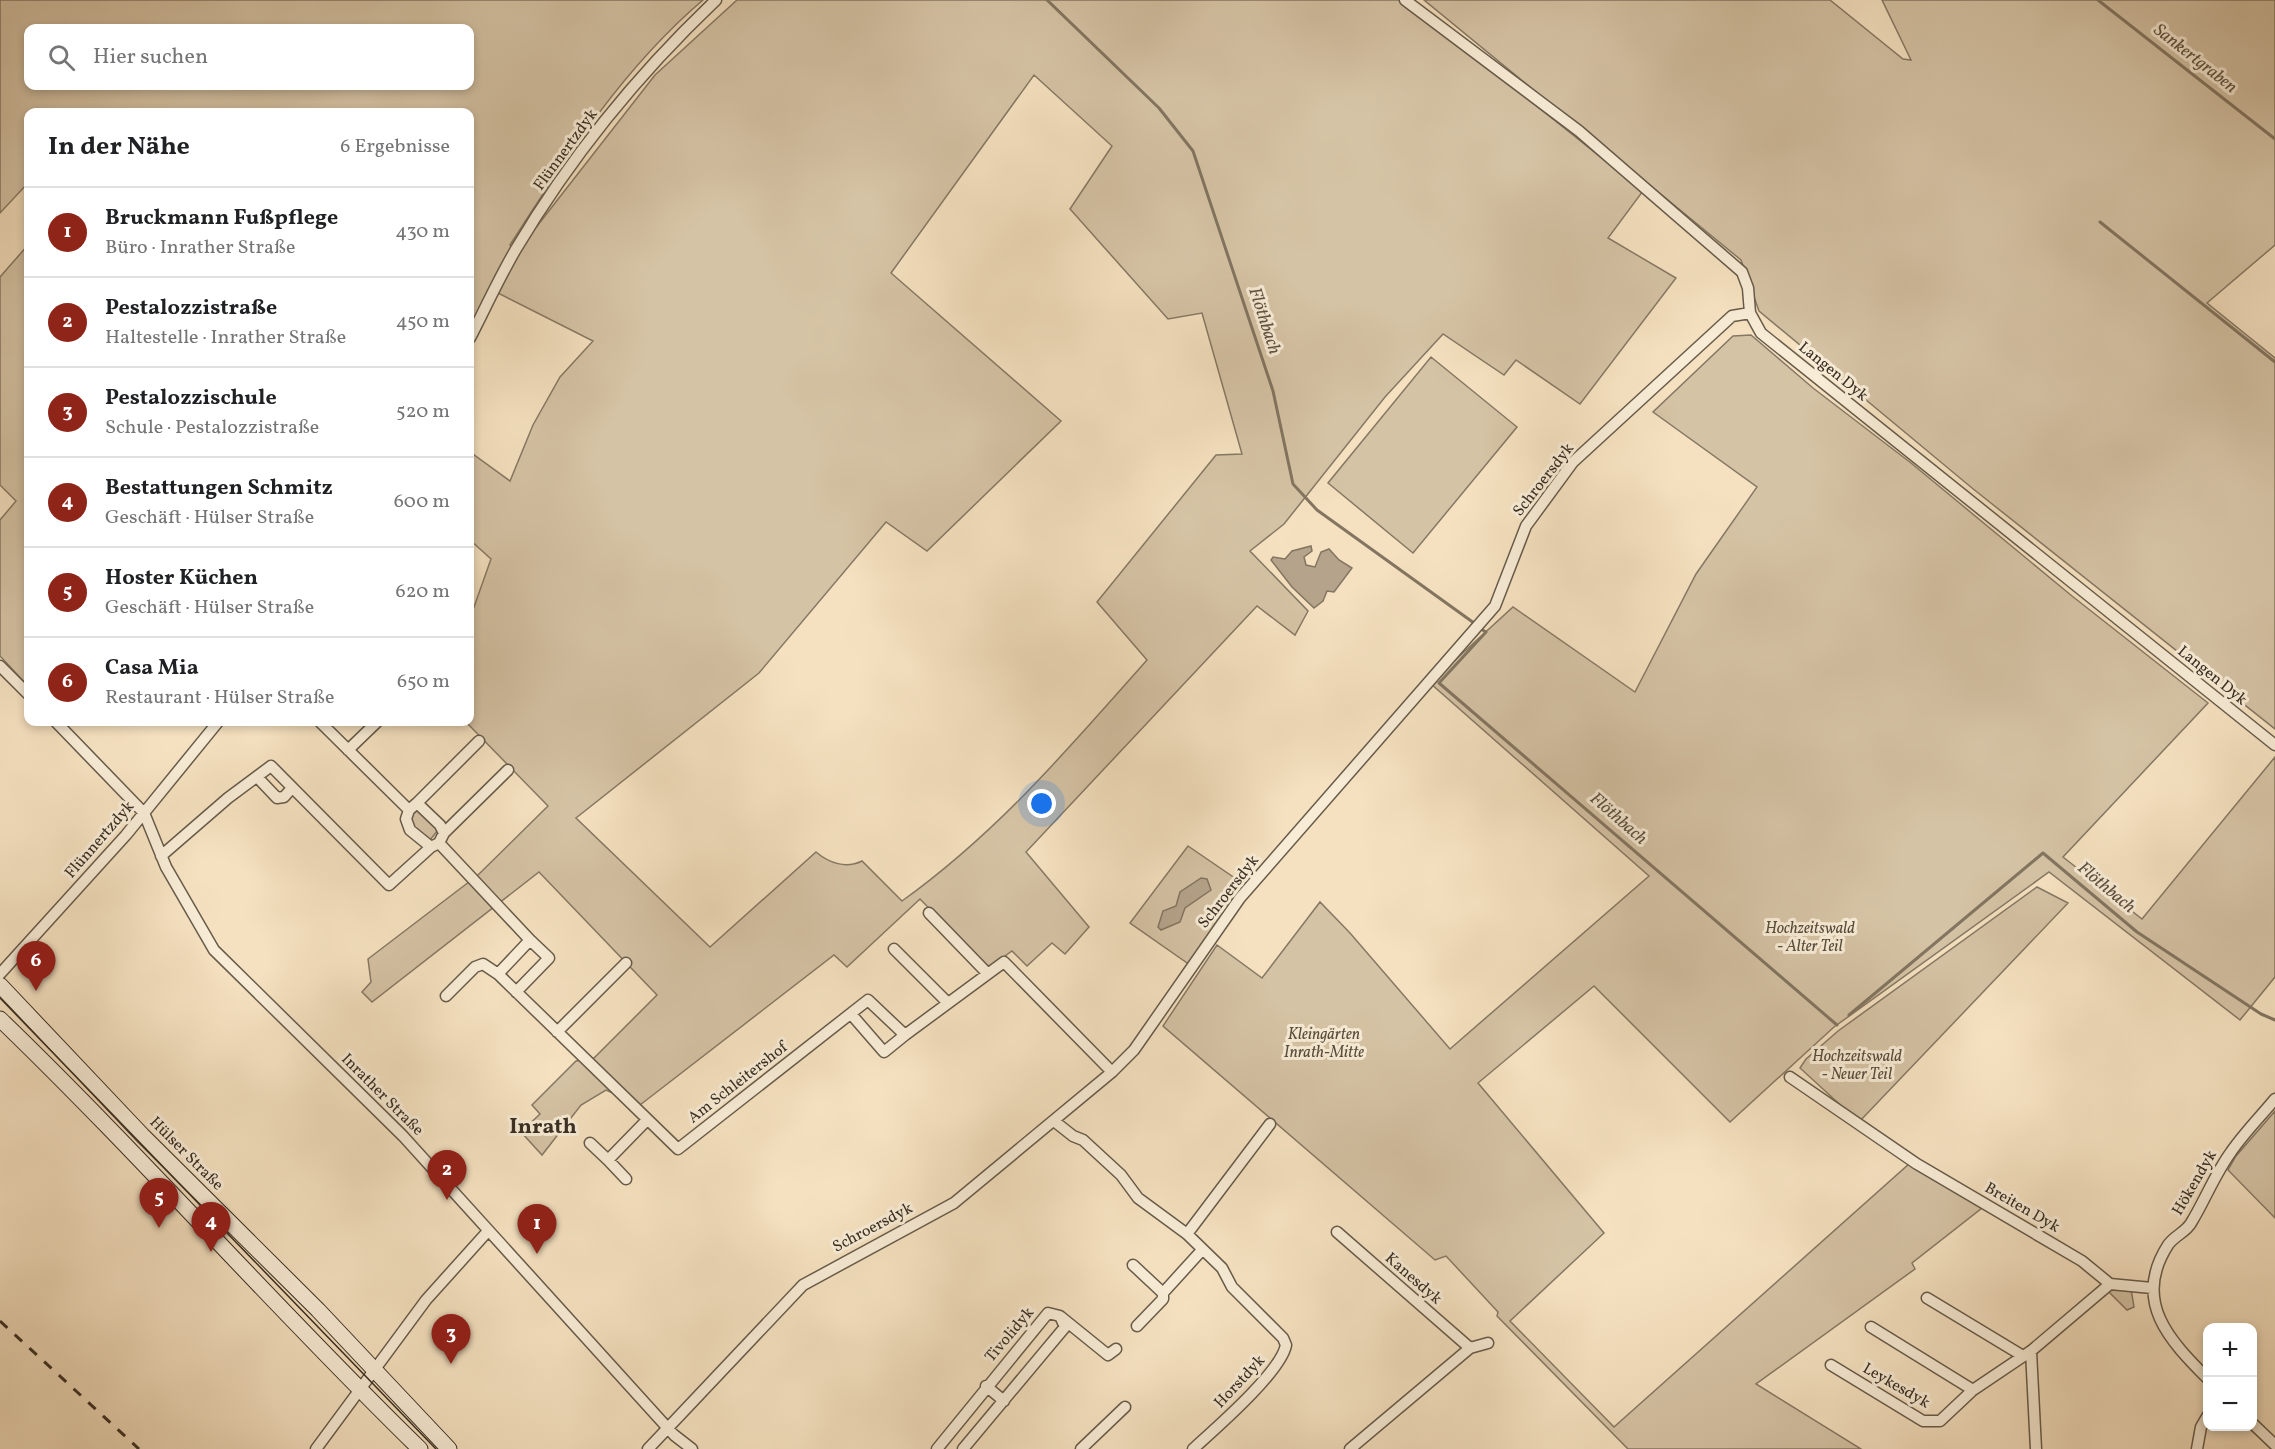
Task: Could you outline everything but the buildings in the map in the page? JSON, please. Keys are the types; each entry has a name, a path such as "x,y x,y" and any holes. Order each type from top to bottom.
{"street":[{"name":"Flünnertzdyk","path":"474,330 516,250 567,174 627,94 716,0"},
{"name":"Langen Dyk","path":"1405,0 1579,131 1742,272 1748,288 1750,313 1761,333 2275,745"},
{"name":"Schroersdyk","path":"668,1427 803,1285 954,1203 1112,1072 1134,1050 1240,898 1495,606 1526,526 1573,462 1732,316 1750,313"},
{"path":"0,666 24,690"},
{"name":"Inrather Straße","path":"60,726 144,813 161,856 214,950 403,1136 668,1427 692,1449"},
{"name":"Flünnertzdyk","path":"0,974 144,813 215,726"},
{"path":"324,726 348,750 413,806 440,825 438,841"},
{"path":"348,750 373,726"},
{"path":"479,741 413,806 406,819 410,830 438,841 549,958 516,992"},
{"path":"161,856 228,798 271,766 389,885 438,841 508,770"},
{"path":"257,777 277,798 284,797 292,788"},
{"path":"929,913 987,973"},
{"path":"446,996 475,967 483,964 498,974 530,940"},
{"path":"894,949 948,1003"},
{"path":"851,1014 884,1052 987,973 1005,962 1112,1072"},
{"path":"557,1032 626,963"},
{"name":"Am Schleitershof","path":"498,974 678,1149 868,1000 905,1035"},
{"name":"Hülser Straße","path":"0,985 142,1134 318,1310 449,1449"},
{"path":"0,1019 92,1110 360,1390 420,1449"},
{"name":"Breiten Dyk","path":"1790,1077 1917,1164 2082,1261 2110,1284"},
{"name":"Hökendyk","path":"2152,1288 2157,1266 2169,1243 2189,1227 2230,1152 2275,1099"},
{"path":"608,1160 647,1120"},
{"name":"Horstdyk","path":"1054,1121 1073,1136 1083,1140 1121,1175 1138,1198 1187,1234 1222,1268 1232,1287 1286,1345 1279,1363 1219,1426 1193,1449"},
{"path":"1187,1234 1270,1124"},
{"path":"590,1143 626,1179"},
{"path":"316,1449 426,1300 488,1231"},
{"name":"Kanesdyk","path":"1337,1232 1470,1348"},
{"path":"1162,1293 1202,1250"},
{"path":"1133,1265 1162,1293 1163,1299 1137,1326"},
{"path":"2110,1284 2152,1288 2156,1311 2174,1345 2206,1377"},
{"name":"Leykesdyk","path":"1831,1365 1923,1421 1940,1421 1973,1390 2027,1353 2110,1284"},
{"path":"1927,1298 2027,1353 2036,1449"},
{"name":"Tivolidyk","path":"937,1449 986,1386 1048,1313 1060,1316 1108,1355 1116,1349"},
{"name":"Tivolidyk","path":"963,1449 1065,1327 1060,1316"},
{"path":"1871,1327 1973,1390"},
{"path":"1350,1449 1470,1348 1488,1342"},
{"name":"Tivolidyk","path":"986,1386 1004,1401"},
{"path":"1081,1449 1125,1407"},
{"path":"2197,1449 2203,1424"},
{"path":"648,1449 668,1427"},
{"path":"2257,1427 2275,1445"}],"green space":[{"path":"0,0 703,0 674,27 621,84 575,147 510,245 516,250 474,319 474,108 24,108 24,187 0,213"},
{"path":"737,0 1404,0 1643,191 1608,238 1676,278 1580,404 1516,360 1504,375 1443,334 1385,397 1284,524 1250,551 1308,611 1295,635 1257,606 1026,852 1089,927 1065,954 1052,943 1027,966 1012,951 988,968 920,899 847,967 834,955 640,1105 606,1090 581,1105 542,1155 521,1132 540,1114 532,1105 576,1061 594,1058 657,995 539,872 372,1002 362,992 371,982 368,959 478,875 548,806 470,726 474,726 474,607 491,559 474,544 474,455 510,481 533,425 560,377 593,341 494,291 516,253 655,75","holes":["1034,75 1112,146 1070,209 1168,319 1202,313 1242,454 1216,455 1097,602 1147,660 1061,757 1001,818 970,847 902,901 862,861 850,865 838,864 816,852 710,947 576,818 759,673 886,522 927,551 1061,421 891,273"]},
{"path":"1424,0 1830,0 1903,59 1911,60 1882,0 2275,0 2275,245 2207,303 2275,358 2275,729 1972,488 1759,311 1741,260"},
{"path":"24,250 24,682 0,656 0,520 16,501 0,485 0,277"},
{"path":"1751,335 1813,388 1911,463 2072,596 2208,703 2063,857 2142,919 2275,757 2275,977 2240,1020 2049,872 1834,1027 1730,1122 1594,986 1478,1083 1604,1233 1510,1321 1614,1427 1909,1164 1982,1208 1912,1263 1915,1269 1756,1384 1861,1449 1628,1449 1497,1316 1498,1312 1446,1256 1435,1260 1163,1026 1217,945 1262,978 1320,902 1350,933 1450,1049 1649,876 1430,683 1513,607 1635,692 1696,574 1757,487 1653,412 1733,336"},
{"path":"1431,357 1517,427 1413,553 1328,483"},
{"path":"416,811 423,812 438,830 430,840 412,829 409,816"},
{"path":"1188,846 1242,883 1190,965 1130,923"},
{"name":"Hochzeitswald - Neuer Teil","path":"2037,887 2068,903 1859,1122 1800,1068 1806,1059 1838,1031"},
{"path":"2275,1111 2275,1218 2228,1170 2236,1156"},
{"path":"2115,1287 2131,1289 2134,1307 2127,1310 2109,1292"}],"shaded area":[{"path":"1311,546 1312,551 1304,557 1306,565 1315,567 1321,552 1329,549 1339,560 1352,568 1334,592 1327,591 1323,601 1314,608 1292,587 1271,560 1273,557 1285,559 1292,551"},
{"path":"1201,878 1207,879 1211,890 1185,908 1180,922 1161,930 1158,927 1163,911 1176,906 1180,892"}],"waterway":[{"name":"Flöthbach","path":"1047,0 1159,108 1193,151 1273,391 1293,484 1317,510 1474,623"},
{"name":"Sankertgraben","path":"2098,0 2275,139"},
{"path":"2100,222 2275,362"},
{"name":"Flöthbach","path":"1481,629 1486,632 1439,683 1837,1025"},
{"name":"Flöthbach","path":"1849,1015 2043,853 2137,932 2261,1014 2275,1020"}],"tram line":[{"path":"0,998 436,1449"}],"railway":[{"path":"0,1321 139,1449"}],"place":[{"name":"Casa Mia","path":"36,991"},
{"name":"Pestalozzistraße","path":"447,1200"},
{"name":"Hoster Küchen","path":"159,1228"},
{"name":"Bestattungen Schmitz","path":"211,1252"},
{"name":"Bruckmann Fußpflege","path":"537,1254"},
{"name":"Pestalozzischule","path":"451,1364"}],"district":[{"name":"Inrath","path":"543,1127"}],"park label":[{"name":"Hochzeitswald - Alter Teil","path":"1810,938"},
{"name":"Kleingärten Inrath-Mitte","path":"1324,1044"}]}
